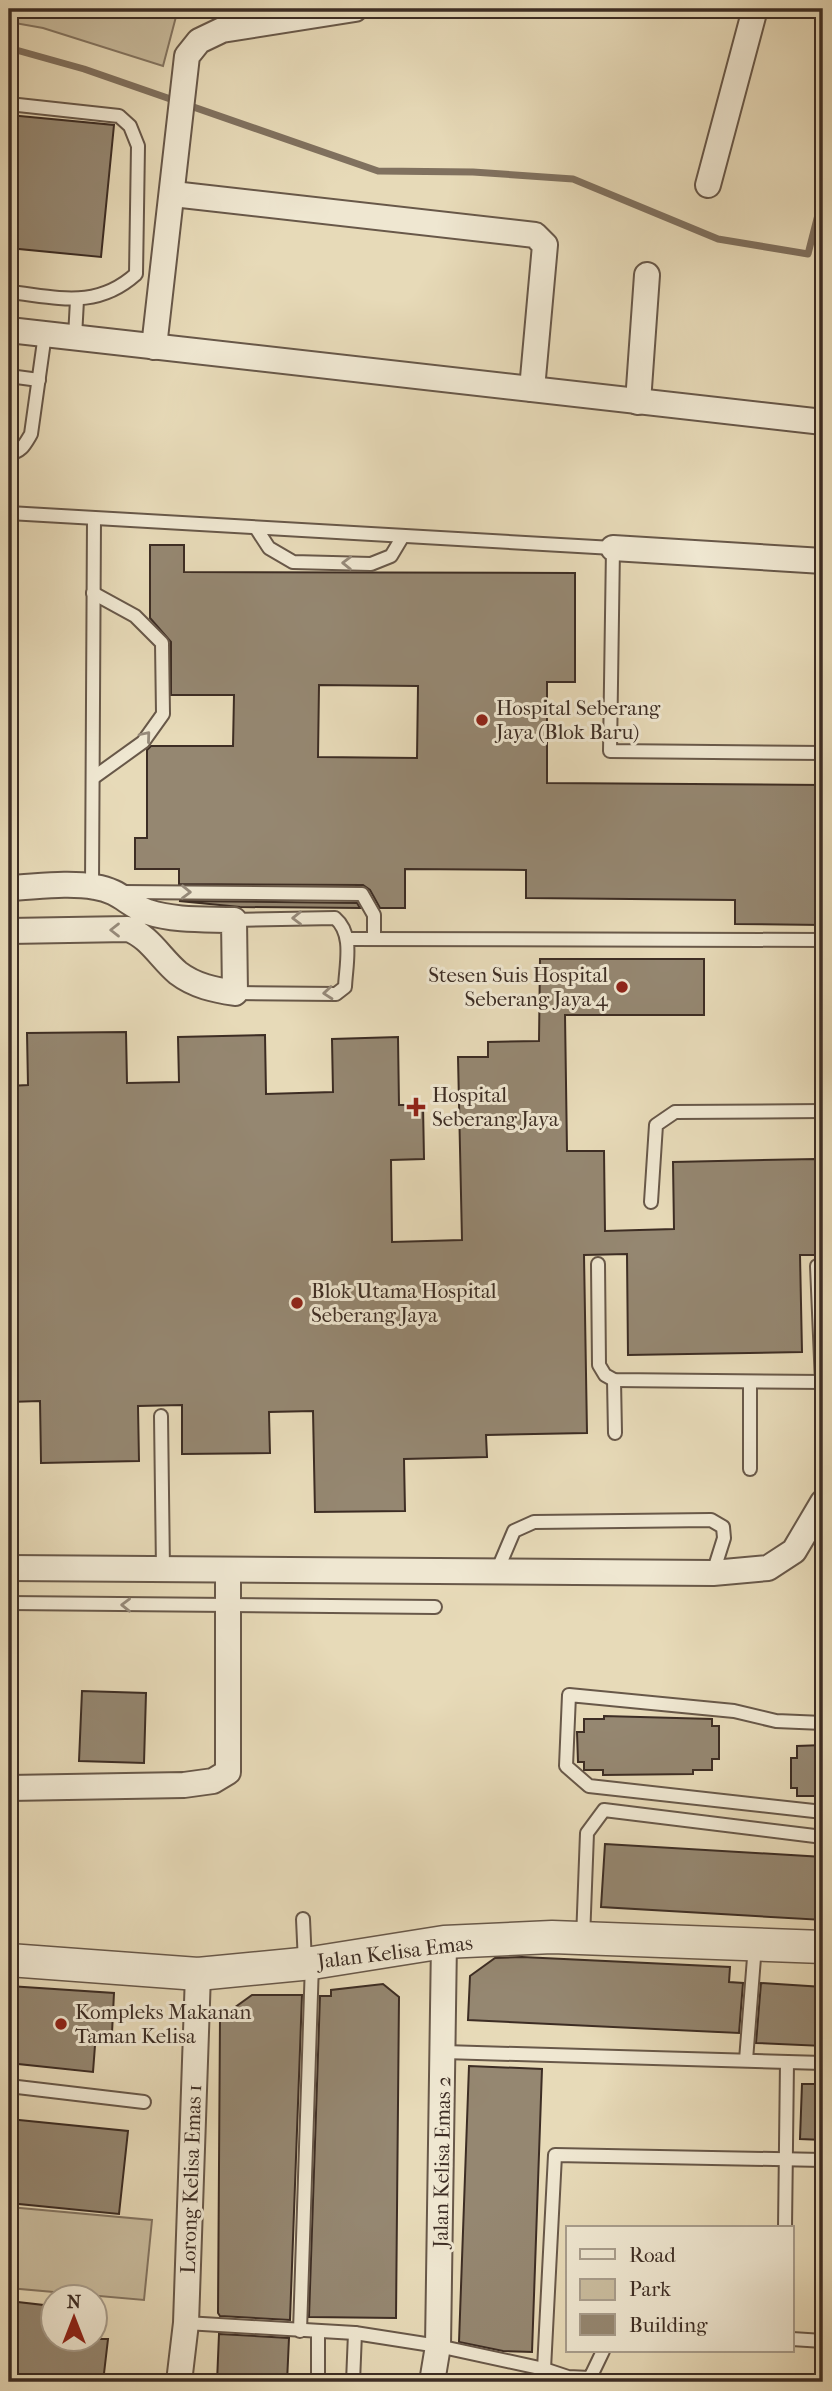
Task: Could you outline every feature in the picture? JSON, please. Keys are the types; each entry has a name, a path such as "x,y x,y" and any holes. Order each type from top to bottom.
{"street":[{"path":"154,347 187,56 198,41 222,30 355,9"},
{"path":"708,185 755,9"},
{"path":"173,194 534,235 545,245 532,388"},
{"path":"638,402 647,275"},
{"path":"9,330 823,422"},
{"path":"613,548 823,561"},
{"path":"9,887 92,886 118,892 131,904 149,912 185,919 234,920 235,993 208,989 180,974 140,933 128,929 9,930"},
{"path":"9,1568 713,1573 768,1568 794,1551 823,1503"},
{"path":"9,1788 184,1785 213,1781 228,1772 228,1570"},
{"name":"Jalan Kelisa Emas","path":"9,1959 198,1975 308,1963 444,1941 552,1937 823,1947"},
{"name":"Jalan Kelisa Emas 2","path":"432,2382 438,2346 444,1941"},
{"name":"Lorong Kelisa Emas 1","path":"179,2382 186,2323 198,1975"}],"lane":[{"path":"9,104 119,117 130,126 138,146 136,274 118,290 77,300 9,292"},
{"path":"75,338 77,300"},
{"path":"9,453 15,453 24,447 30,435 45,334"},
{"path":"9,376 39,380"},
{"path":"9,513 613,548 610,751 823,753"},
{"path":"92,886 94,519"},
{"path":"256,528 269,548 293,562 371,564 391,556 403,536"},
{"path":"93,593 135,616 162,643 163,714 144,742 93,778"},
{"path":"118,892 362,894 374,915 374,939"},
{"path":"234,920 335,918 344,926 347,939 345,987 336,994 235,993"},
{"path":"347,939 823,940"},
{"path":"651,1202 656,1125 675,1112 823,1111"},
{"path":"598,1264 599,1365 605,1375 614,1380 750,1382 822,1382 817,1266"},
{"path":"614,1380 615,1433"},
{"path":"750,1382 750,1469"},
{"path":"161,1416 163,1569"},
{"path":"497,1571 514,1531 534,1522 711,1520 723,1527 724,1538 713,1573"},
{"path":"9,1603 435,1607"},
{"path":"823,1723 776,1721 734,1711 569,1695 566,1766 589,1786 823,1812"},
{"path":"583,1940 587,1833 604,1810 823,1837"},
{"path":"300,2331 308,1963 303,1919"},
{"path":"746,2060 755,1945"},
{"path":"444,2052 823,2063"},
{"path":"785,2226 787,2062"},
{"path":"9,2087 144,2102"},
{"path":"544,2369 555,2155 823,2160"},
{"path":"186,2323 355,2333 438,2346 544,2369 568,2377 590,2378 603,2352"},
{"path":"318,2332 318,2382"},
{"path":"353,2382 355,2333"},
{"path":"794,2339 823,2342"}],"green space":[{"path":"9,9 178,9 163,66 43,28 9,22"},
{"path":"9,2207 152,2220 144,2300 108,2297 108,2282 38,2282 38,2291 9,2288"}],"building":[{"path":"9,115 114,125 101,257 9,248"},
{"name":"Hospital Seberang Jaya (Blok Baru)","path":"150,545 184,545 184,572 575,573 575,682 547,682 547,783 823,785 823,925 735,924 735,900 526,898 526,870 405,869 405,908 380,908 370,890 363,885 179,884 179,869 135,869 135,838 147,838 147,750 151,746 233,746 234,695 171,695 171,642 150,618","holes":["319,685 418,686 417,758 318,757"]},
{"path":"179,901 357,903 360,908 240,907"},
{"name":"Blok Utama Hospital Seberang Jaya","path":"540,959 704,959 704,1015 565,1015 567,1151 604,1151 605,1231 674,1229 673,1162 815,1159 817,1255 800,1255 802,1352 628,1355 627,1254 584,1255 587,1433 486,1435 487,1457 404,1459 405,1511 315,1512 313,1411 269,1412 270,1453 182,1454 182,1405 138,1406 139,1461 41,1463 40,1401 9,1402 9,1086 28,1085 27,1033 126,1032 127,1083 179,1082 178,1037 265,1035 266,1094 333,1092 332,1039 398,1037 399,1105 423,1105 424,1159 391,1160 392,1242 462,1240 458,1057 488,1057 488,1042 539,1041"},
{"path":"82,1691 146,1693 144,1763 79,1761"},
{"path":"604,1716 712,1719 712,1726 719,1726 719,1759 712,1759 712,1770 693,1770 693,1774 603,1775 603,1770 584,1770 584,1762 578,1762 577,1732 584,1732 584,1719 604,1719"},
{"path":"823,1745 823,1796 797,1796 797,1788 791,1788 791,1758 797,1758 797,1746"},
{"path":"605,1844 823,1857 823,1920 601,1907"},
{"path":"495,1958 730,1967 729,1982 743,1983 739,2033 468,2020 470,1976"},
{"path":"761,1983 823,1987 823,2046 756,2043"},
{"path":"383,1984 399,1997 396,2318 309,2317 320,1996 331,1996 331,1990"},
{"name":"Kompleks Makanan Taman Kelisa","path":"9,1986 114,1993 112,2033 96,2032 93,2072 9,2063"},
{"path":"252,1995 302,1995 290,2320 220,2316 218,2313 220,2018"},
{"path":"469,2066 542,2069 532,2352 503,2351 459,2342"},
{"path":"802,2084 823,2084 823,2140 800,2139"},
{"path":"9,2119 128,2131 119,2214 9,2203"},
{"path":"9,2301 38,2304 38,2352 106,2352 103,2382 9,2382"},
{"path":"219,2334 289,2338 287,2382 217,2382"}],"waterway":[{"path":"9,48 84,69 378,171 473,172 573,179 718,239 808,254 823,195"}],"place":[{"name":"Hospital Seberang Jaya (Blok Baru)","path":"482,720"},
{"name":"Stesen Suis Hospital Seberang Jaya 4","path":"622,987"},
{"name":"Hospital Seberang Jaya","path":"416,1107"},
{"name":"Blok Utama Hospital Seberang Jaya","path":"297,1303"},
{"name":"Kompleks Makanan Taman Kelisa","path":"61,2024"}]}
